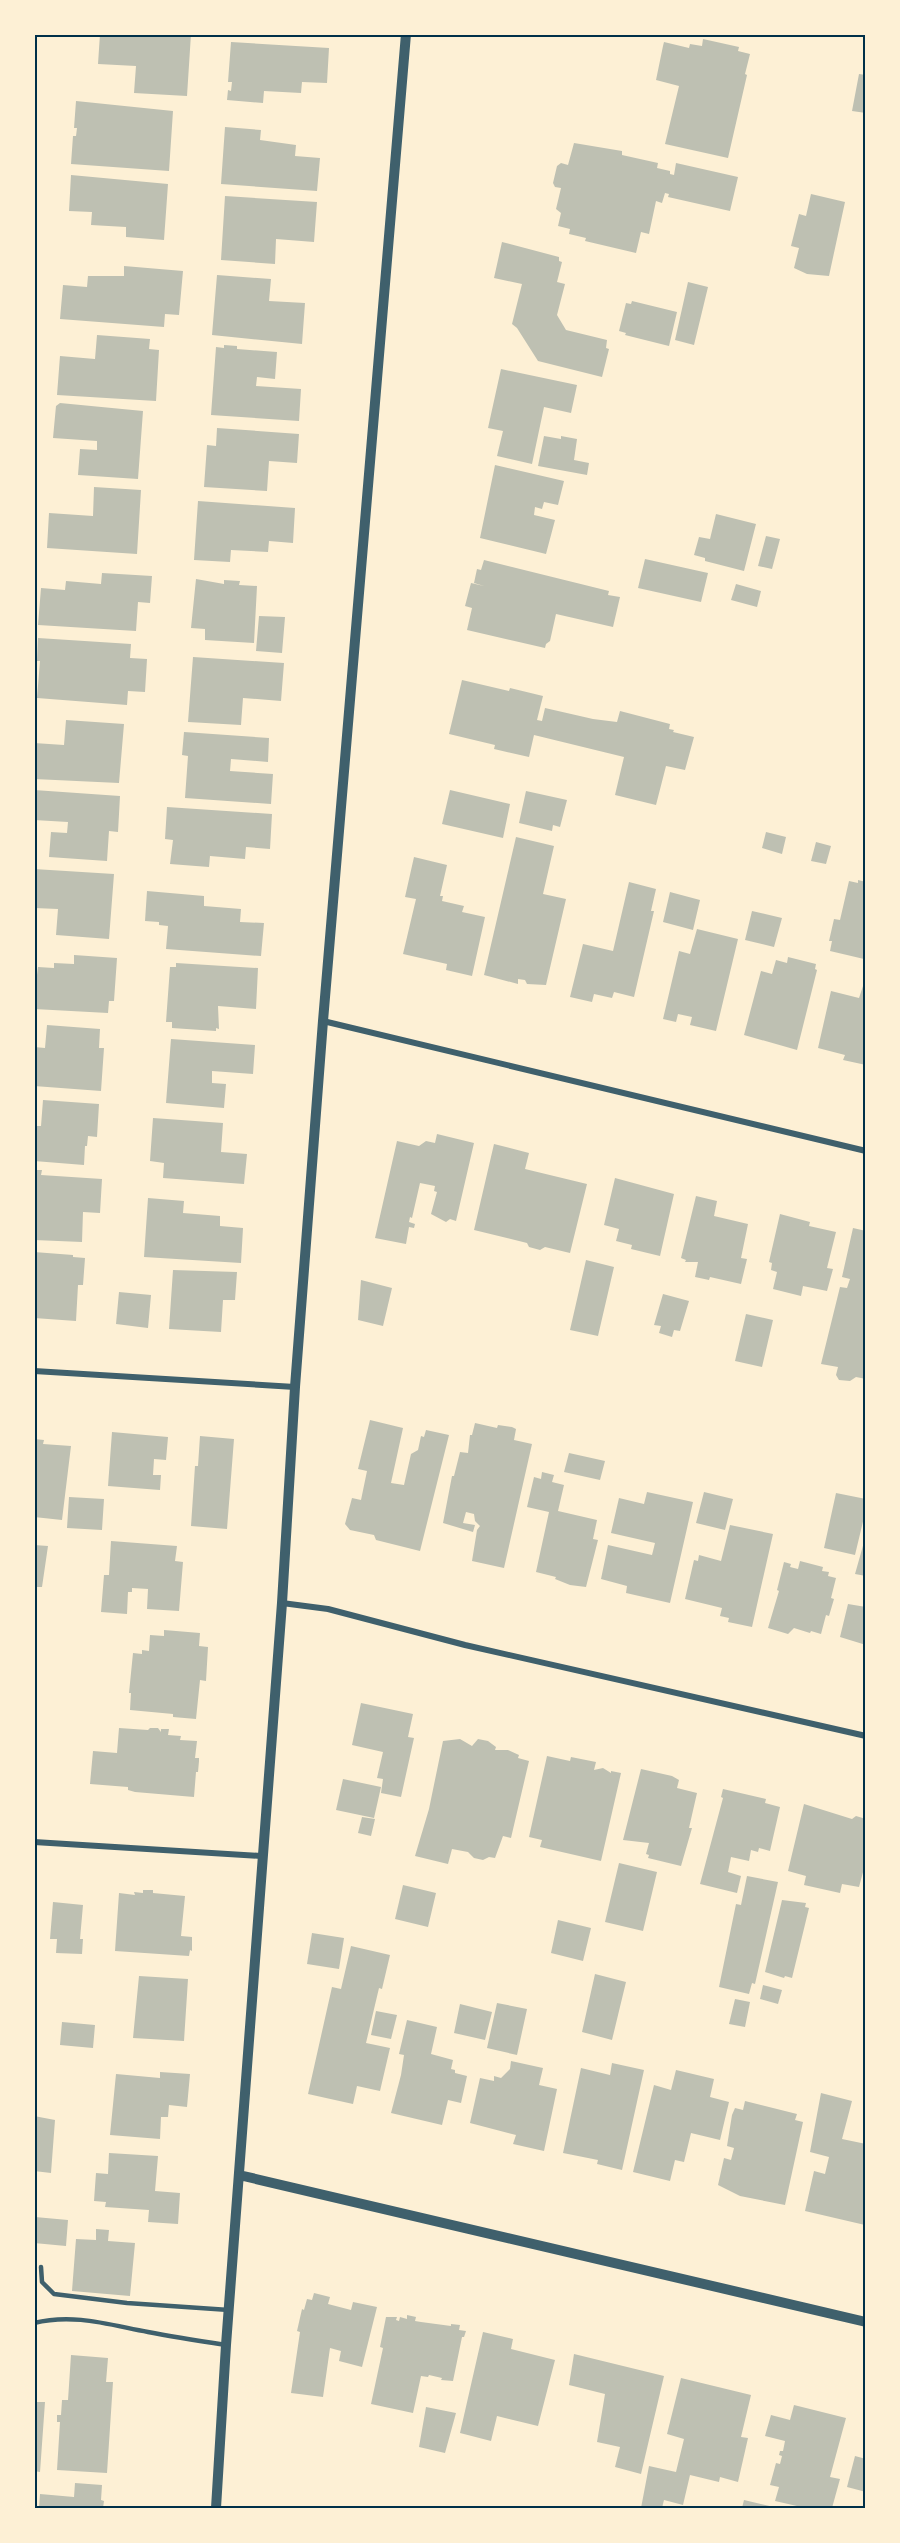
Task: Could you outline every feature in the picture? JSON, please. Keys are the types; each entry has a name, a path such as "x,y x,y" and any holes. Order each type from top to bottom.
{"street":[{"path":"216,2508 261,1856 282,1603 295,1387 323,1021 406,34"},
{"path":"323,1021 866,1150"},
{"path":"34,1371 295,1387"},
{"path":"282,1603 328,1609 465,1645 866,1736"},
{"path":"34,1842 261,1856"},
{"path":"239,2175 866,2322"}],"lane":[{"path":"41,2267 42,2282 54,2294 127,2303 229,2310"},
{"path":"34,2323 55,2318 106,2322 146,2332 226,2345"}],"building":[{"path":"100,34 191,34 187,96 134,93 136,66 98,64"},
{"path":"703,39 739,47 738,51 750,54 728,158 665,144 679,86 656,80 664,42 689,48 690,44 702,46"},
{"path":"231,42 329,48 327,83 302,82 301,93 264,91 263,103 227,100 232,82 228,82"},
{"path":"859,74 866,75 866,113 852,111"},
{"path":"76,101 173,111 169,171 71,164 73,136 76,136 77,128 74,128"},
{"path":"225,127 261,130 260,140 296,145 295,156 320,158 317,191 221,184"},
{"path":"574,143 622,151 622,155 658,163 657,168 670,171 670,174 674,175 676,163 738,177 730,211 668,197 669,194 665,193 662,203 656,201 649,234 641,232 636,253 585,241 586,238 569,234 570,229 558,226 561,213 556,209 561,188 555,187 553,183 557,166 561,163 568,165"},
{"path":"71,175 168,184 164,240 126,237 126,227 91,225 92,212 69,211"},
{"path":"811,194 845,202 829,276 807,274 794,268 799,248 791,246 799,214 806,216"},
{"path":"225,196 317,202 314,242 276,239 275,264 221,260"},
{"path":"502,242 559,257 559,261 562,262 557,282 565,284 557,315 566,330 607,340 606,348 609,349 602,377 538,361 512,324 522,284 494,278"},
{"path":"124,266 183,271 179,315 165,314 164,327 60,319 63,285 87,287 88,276 124,276"},
{"path":"217,275 271,279 269,301 305,303 302,344 212,335"},
{"path":"688,282 708,287 694,345 675,340"},
{"path":"632,301 677,312 669,346 625,335 626,333 619,331 626,303 631,304"},
{"path":"97,335 150,339 149,349 159,350 156,401 57,395 60,356 95,359"},
{"path":"224,345 237,346 237,349 277,352 275,379 257,377 256,386 301,389 299,421 211,415 216,347 224,348"},
{"path":"501,369 577,385 571,413 544,407 532,464 497,456 503,431 488,428"},
{"path":"60,403 143,411 138,479 78,475 80,449 97,450 97,441 53,438 56,406"},
{"path":"217,428 299,434 297,463 269,461 267,491 204,487 207,445 216,446"},
{"path":"544,436 577,439 574,460 589,463 587,475 538,466"},
{"path":"495,465 564,481 558,505 544,502 542,509 535,507 534,515 555,520 546,554 480,538"},
{"path":"94,487 141,490 137,554 47,548 49,513 93,516"},
{"path":"198,501 295,508 293,543 269,541 268,552 231,550 230,562 194,560"},
{"path":"716,514 756,524 744,571 705,561 705,558 694,555 699,537 710,539"},
{"path":"766,536 780,539 772,569 758,566"},
{"path":"645,559 708,573 701,602 638,588"},
{"path":"484,560 609,591 608,595 620,597 613,627 556,614 550,641 545,648 467,630 472,608 465,606 471,583 484,586 474,583 477,569 481,570"},
{"path":"102,573 152,576 150,603 138,602 136,631 38,625 41,588 65,590 66,581 101,584"},
{"path":"196,579 224,584 224,580 240,581 239,585 257,586 254,643 205,640 205,629 191,628"},
{"path":"736,584 761,591 757,607 731,600"},
{"path":"259,616 285,617 282,653 256,651"},
{"path":"38,638 131,644 130,658 147,659 145,692 128,691 127,705 37,698 40,661 37,661"},
{"path":"193,657 284,663 281,701 243,698 241,725 188,722"},
{"path":"462,680 543,696 537,720 542,721 545,708 617,722 620,711 670,724 669,729 674,730 673,732 694,737 685,770 666,766 656,805 615,795 624,757 534,735 529,757 494,749 495,745 449,734"},
{"path":"66,720 124,724 119,783 34,779 34,743 64,745"},
{"path":"184,732 269,738 268,762 231,759 230,771 273,774 271,804 185,798 188,756 182,755"},
{"path":"34,790 120,796 118,832 109,831 107,861 49,857 51,832 67,833 68,822 34,820"},
{"path":"450,790 510,804 503,838 442,824"},
{"path":"526,791 567,800 560,827 553,825 552,831 519,823"},
{"path":"167,807 272,814 270,849 246,847 245,859 210,856 209,867 170,864 173,840 165,839"},
{"path":"766,832 786,837 782,854 762,848"},
{"path":"516,837 554,846 543,894 566,899 546,985 527,984 525,980 518,979 518,984 484,975"},
{"path":"816,842 831,846 826,864 811,861"},
{"path":"414,857 447,865 440,896 443,896 442,901 464,906 462,912 485,917 472,976 446,970 447,964 403,954 416,899 405,897"},
{"path":"34,869 114,874 109,939 56,935 58,909 34,908"},
{"path":"858,880 866,882 864,959 830,951 832,941 829,941 834,919 840,920 849,881 858,883"},
{"path":"629,882 656,889 651,911 654,911 634,997 614,992 612,998 594,994 592,1002 570,997 583,944 613,951"},
{"path":"147,891 204,896 204,906 241,909 240,922 264,923 261,956 166,949 168,926 159,925 159,922 145,921"},
{"path":"670,892 700,900 693,930 663,922"},
{"path":"752,911 782,918 774,947 745,940"},
{"path":"697,929 738,939 716,1031 690,1025 692,1017 678,1014 676,1022 663,1019 679,951 690,954"},
{"path":"74,955 117,958 114,1001 109,1001 108,1013 34,1009 34,974 37,975 38,967 54,968 54,963 74,964"},
{"path":"788,957 816,964 815,969 817,970 797,1050 744,1035 761,971 772,974 776,960 787,963"},
{"path":"176,963 258,968 256,1009 218,1006 219,1029 216,1028 216,1031 172,1028 172,1022 166,1022 170,967 176,967"},
{"path":"866,977 866,1065 843,1060 845,1055 818,1048 831,991 859,998"},
{"path":"47,1025 100,1029 99,1048 104,1048 101,1091 34,1086 34,1047 45,1048"},
{"path":"171,1039 255,1045 253,1074 212,1071 212,1083 226,1084 224,1108 166,1103"},
{"path":"43,1100 99,1104 97,1137 88,1136 84,1165 34,1161 34,1126 41,1126"},
{"path":"153,1118 223,1123 221,1152 247,1154 244,1184 163,1178 164,1163 150,1161"},
{"path":"437,1134 474,1143 456,1221 450,1219 446,1222 431,1214 437,1192 434,1191 435,1186 420,1183 412,1218 410,1217 409,1222 415,1224 414,1228 409,1227 406,1244 375,1238 397,1141 419,1146 426,1141 435,1143"},
{"path":"494,1144 529,1153 525,1169 587,1184 570,1253 545,1247 540,1250 529,1247 527,1243 474,1230"},
{"path":"34,1170 42,1170 41,1175 102,1179 100,1213 83,1212 82,1242 34,1240"},
{"path":"615,1178 674,1194 660,1256 631,1249 632,1245 616,1241 619,1229 604,1225"},
{"path":"696,1196 717,1201 714,1216 748,1224 741,1258 747,1259 741,1284 710,1277 709,1280 695,1277 698,1262 685,1262 686,1260 681,1258"},
{"path":"148,1198 184,1201 183,1213 220,1216 220,1226 243,1228 241,1263 144,1257"},
{"path":"780,1214 810,1222 809,1226 836,1232 827,1268 833,1269 827,1291 803,1286 801,1296 773,1289 777,1272 771,1270 772,1263 769,1262"},
{"path":"853,1228 866,1231 866,1379 856,1377 850,1381 839,1380 836,1375 838,1367 821,1364 840,1287 847,1288 850,1279 842,1277"},
{"path":"34,1252 85,1258 83,1285 78,1285 76,1321 34,1318"},
{"path":"586,1260 614,1267 598,1336 570,1330"},
{"path":"173,1270 237,1272 235,1300 223,1300 221,1332 169,1329"},
{"path":"361,1280 392,1288 383,1326 358,1320"},
{"path":"119,1292 151,1295 148,1328 116,1324"},
{"path":"663,1294 689,1301 680,1331 674,1330 672,1337 659,1333 661,1326 654,1325"},
{"path":"746,1314 773,1320 762,1367 735,1361"},
{"path":"370,1420 403,1428 391,1483 404,1485 411,1454 418,1450 421,1436 424,1437 426,1430 449,1435 420,1551 376,1540 374,1535 350,1530 345,1524 352,1498 361,1500 367,1471 358,1469"},
{"path":"475,1423 497,1428 498,1425 512,1427 516,1429 514,1440 532,1444 504,1568 472,1561 477,1530 480,1526 475,1521 474,1514 466,1512 463,1523 475,1525 473,1532 443,1523 452,1476 454,1476 460,1452 468,1453 470,1435 472,1435"},
{"path":"112,1432 168,1437 166,1460 154,1459 153,1475 161,1475 160,1490 108,1486"},
{"path":"200,1436 234,1439 227,1529 191,1526 195,1466 198,1466"},
{"path":"34,1439 44,1440 43,1444 71,1446 62,1520 34,1517"},
{"path":"569,1453 605,1461 600,1480 564,1472"},
{"path":"542,1472 554,1475 552,1482 564,1485 558,1511 597,1520 593,1539 598,1540 586,1587 570,1585 555,1579 556,1577 536,1572 549,1512 527,1507 534,1477 541,1479"},
{"path":"647,1492 693,1502 670,1603 626,1593 627,1586 601,1579 608,1545 652,1555 655,1543 611,1533 619,1498 644,1504"},
{"path":"704,1492 733,1499 725,1530 696,1523"},
{"path":"836,1493 866,1499 866,1509 855,1555 824,1548"},
{"path":"69,1497 104,1499 102,1530 67,1528"},
{"path":"730,1525 773,1534 752,1627 728,1622 729,1618 720,1616 722,1608 685,1599 694,1560 698,1561 699,1555 721,1561"},
{"path":"866,1535 866,1576 855,1574"},
{"path":"111,1541 177,1546 175,1561 183,1562 179,1611 147,1609 148,1589 132,1588 132,1592 128,1592 127,1614 101,1612 104,1575 109,1575"},
{"path":"34,1545 48,1546 42,1587 34,1587"},
{"path":"800,1561 823,1567 822,1571 829,1572 828,1576 836,1578 831,1598 834,1599 829,1616 826,1615 821,1634 794,1628 788,1634 768,1628 779,1591 777,1590 784,1562 798,1569"},
{"path":"848,1604 866,1607 866,1645 840,1637"},
{"path":"164,1630 200,1633 199,1646 208,1647 206,1681 200,1680 196,1719 173,1717 173,1714 130,1710 131,1693 129,1693 133,1653 142,1654 142,1650 149,1651 150,1635 164,1636"},
{"path":"361,1703 413,1714 408,1737 414,1738 401,1797 381,1793 383,1779 377,1778 383,1752 352,1745"},
{"path":"119,1728 148,1730 158,1728 161,1732 161,1729 169,1729 168,1735 181,1736 180,1740 197,1741 195,1758 199,1758 199,1761 194,1797 135,1792 128,1790 128,1787 90,1784 93,1751 117,1753"},
{"path":"460,1739 472,1746 478,1739 488,1741 496,1747 495,1750 508,1750 519,1755 518,1758 529,1761 511,1838 503,1836 495,1858 489,1857 483,1860 474,1858 468,1852 452,1849 448,1864 415,1856 429,1809 443,1741"},
{"path":"547,1756 570,1761 571,1757 596,1762 594,1770 603,1768 611,1773 611,1771 621,1773 601,1861 540,1847 542,1840 529,1837"},
{"path":"641,1769 672,1776 679,1780 677,1788 697,1793 689,1828 692,1828 681,1866 648,1858 649,1855 646,1854 649,1843 623,1840"},
{"path":"343,1779 381,1787 374,1818 336,1810"},
{"path":"723,1789 766,1799 765,1803 780,1807 770,1851 759,1848 758,1852 751,1850 749,1861 731,1857 728,1872 741,1876 737,1893 700,1884 723,1798 721,1797"},
{"path":"804,1804 852,1819 856,1816 866,1819 866,1861 859,1887 842,1884 840,1893 804,1885 806,1876 788,1871"},
{"path":"362,1817 375,1819 371,1836 358,1833"},
{"path":"619,1863 657,1872 643,1931 605,1922"},
{"path":"747,1876 778,1882 755,1984 752,1983 749,1994 719,1987 736,1904 741,1905"},
{"path":"403,1885 436,1893 428,1927 395,1919"},
{"path":"143,1890 185,1896 181,1936 192,1937 192,1951 190,1950 189,1956 115,1951 119,1893 135,1895 134,1892 143,1893"},
{"path":"782,1900 806,1903 805,1907 809,1908 792,1978 765,1972"},
{"path":"53,1902 83,1905 80,1939 83,1939 82,1954 56,1953 57,1939 50,1939"},
{"path":"558,1920 591,1928 583,1961 551,1953"},
{"path":"312,1933 344,1938 339,1969 307,1964"},
{"path":"351,1946 390,1955 382,1989 379,1988 366,2043 390,2048 380,2091 357,2086 353,2104 308,2094 332,1987 341,1989"},
{"path":"595,1974 626,1982 612,2040 582,2032"},
{"path":"139,1976 188,1979 184,2041 133,2038"},
{"path":"763,1985 782,1990 778,2004 760,1999"},
{"path":"735,1999 750,2002 745,2027 729,2024"},
{"path":"497,2003 527,2009 517,2055 487,2048"},
{"path":"460,2004 492,2012 485,2040 454,2033"},
{"path":"376,2011 397,2015 391,2039 371,2035"},
{"path":"407,2020 437,2027 431,2054 453,2060 451,2069 455,2070 455,2073 467,2076 461,2103 448,2100 442,2125 391,2113 401,2075 404,2055 399,2054"},
{"path":"62,2022 95,2025 93,2048 60,2045"},
{"path":"511,2061 543,2068 539,2085 557,2089 544,2151 513,2144 516,2135 470,2123 480,2078 494,2081 494,2076 501,2078 510,2069"},
{"path":"612,2063 644,2070 622,2170 597,2164 598,2160 563,2153 581,2068 610,2075"},
{"path":"676,2070 714,2079 710,2097 729,2102 720,2140 691,2133 684,2162 675,2160 670,2181 633,2172 654,2085 671,2090"},
{"path":"160,2072 190,2074 187,2107 169,2105 168,2117 161,2117 160,2139 110,2135 116,2074 160,2078"},
{"path":"821,2093 852,2101 842,2139 866,2144 865,2225 805,2211 814,2171 825,2174 829,2157 810,2152"},
{"path":"745,2101 797,2114 795,2120 803,2122 785,2205 740,2196 718,2185 724,2158 731,2160 734,2148 727,2146 732,2115 735,2108 743,2110"},
{"path":"34,2116 55,2120 51,2173 34,2171"},
{"path":"109,2153 158,2156 155,2191 180,2193 178,2224 148,2222 149,2210 105,2207 106,2202 94,2201 96,2173 108,2174"},
{"path":"35,2217 68,2220 66,2246 34,2243"},
{"path":"96,2229 109,2230 108,2241 135,2243 130,2296 72,2291 76,2239 96,2240"},
{"path":"314,2293 330,2297 328,2304 351,2310 353,2302 377,2307 362,2367 339,2361 341,2351 330,2348 323,2397 291,2393 300,2332 297,2331 302,2309 304,2310 307,2299 312,2300"},
{"path":"407,2315 416,2317 415,2321 460,2325 459,2330 466,2331 462,2337 453,2381 441,2380 442,2378 429,2375 428,2377 421,2376 413,2413 371,2404 383,2348 380,2347 386,2317 397,2317 396,2320 399,2321 400,2317 407,2319"},
{"path":"483,2332 513,2339 511,2349 555,2360 538,2426 497,2416 491,2441 460,2433"},
{"path":"574,2354 664,2376 641,2474 615,2467 620,2447 597,2442 605,2394 569,2385"},
{"path":"71,2355 108,2358 106,2382 113,2382 107,2473 57,2470 60,2422 57,2422 57,2415 61,2415 62,2400 68,2400"},
{"path":"681,2378 751,2395 741,2437 748,2438 738,2482 720,2477 719,2482 690,2475 683,2505 664,2500 662,2508 641,2508 649,2466 676,2472 684,2439 667,2434"},
{"path":"34,2402 45,2402 40,2472 34,2471"},
{"path":"794,2405 846,2418 830,2477 840,2479 832,2508 797,2508 797,2506 775,2501 779,2487 770,2485 776,2463 780,2464 782,2456 779,2455 780,2451 783,2451 785,2441 765,2436 771,2415 790,2420"},
{"path":"426,2407 456,2413 445,2453 419,2447"},
{"path":"855,2456 866,2459 866,2492 847,2487"},
{"path":"75,2483 102,2485 103,2508 39,2508 40,2494 74,2497"},
{"path":"744,2500 778,2508 742,2508"}]}
